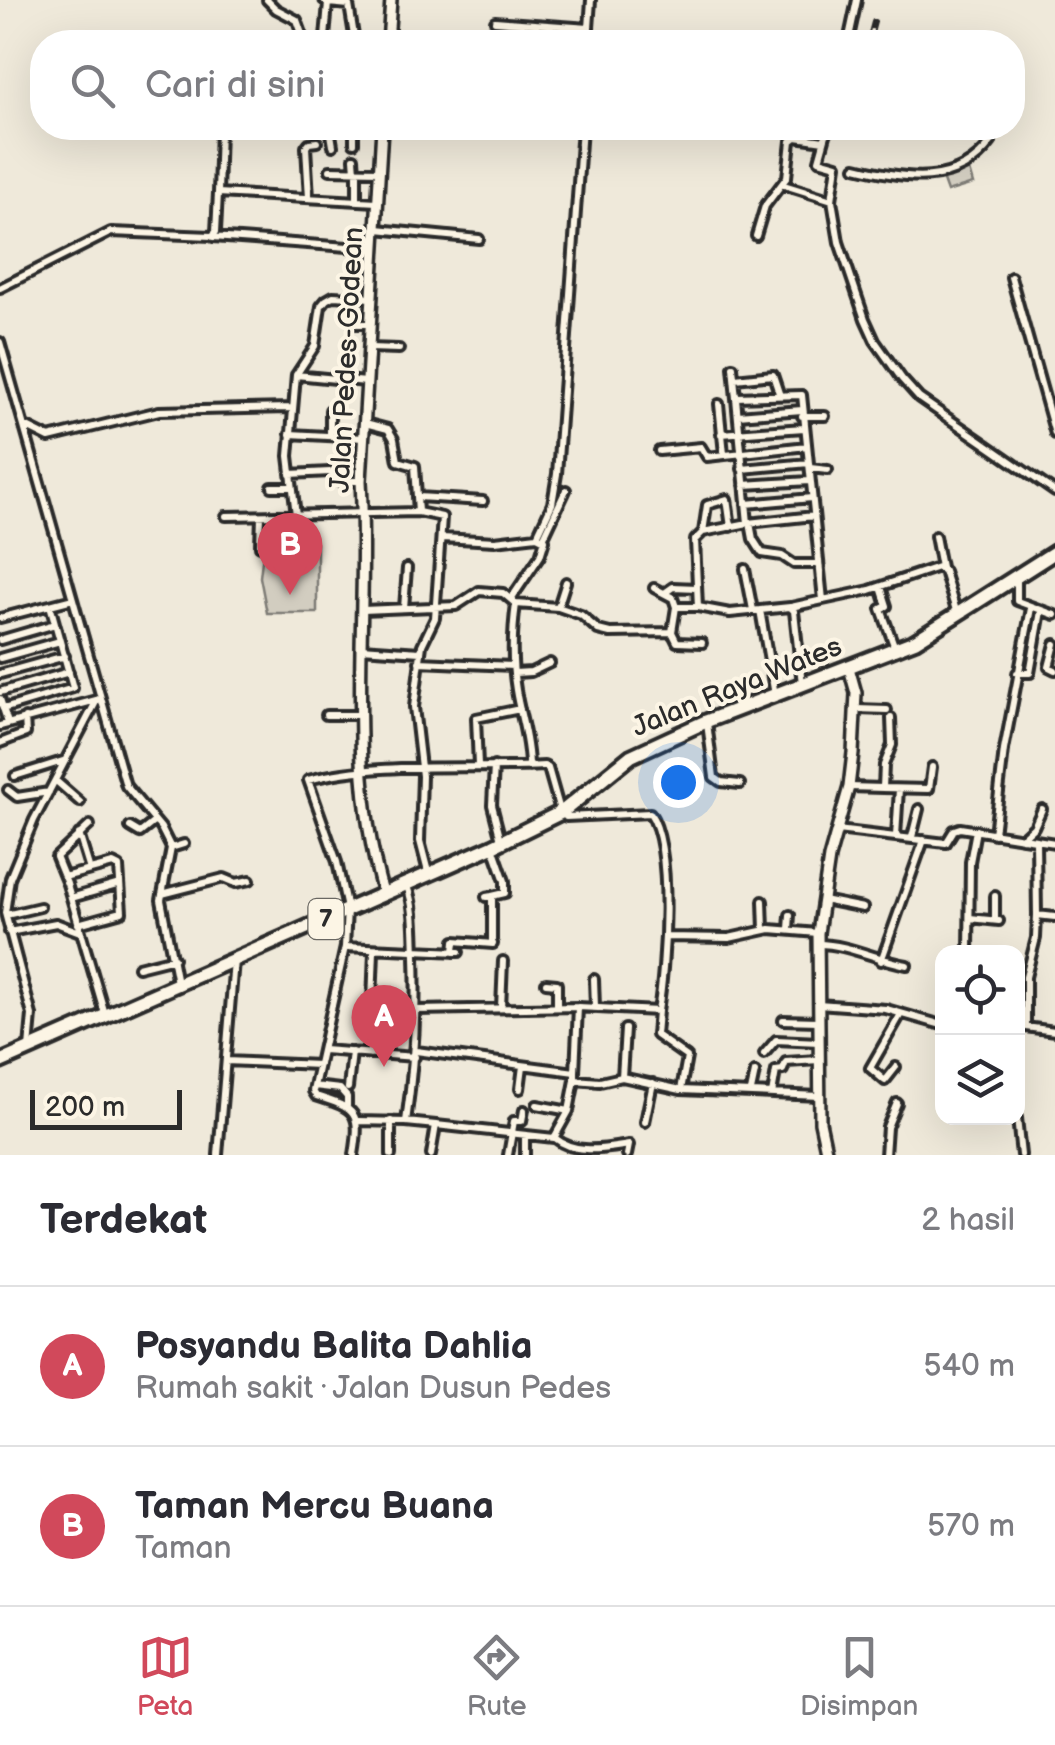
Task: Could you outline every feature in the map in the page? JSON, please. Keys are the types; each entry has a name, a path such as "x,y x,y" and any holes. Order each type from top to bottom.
{"highway":[{"name":"Jalan Raya Wates","path":"0,1062 497,844 562,812 638,753 691,728 896,649 958,616 1055,552"}],"street":[{"path":"267,0 276,10 296,20 300,30"},
{"path":"389,30 390,0"},
{"path":"495,21 589,28 591,0"},
{"path":"851,30 857,0"},
{"path":"326,30 326,2 350,6 353,30"},
{"path":"212,236 216,232 220,140"},
{"path":"331,140 332,146"},
{"name":"Jalan Pedes-Godean","path":"381,140 361,481 360,773 383,893"},
{"path":"529,767 511,635 514,601 540,556 540,537 556,490 581,140"},
{"path":"756,236 765,206 784,186 792,140"},
{"path":"817,140 824,141 819,160 837,165 832,200 839,242 872,335 920,398 1055,492"},
{"path":"309,198 306,147 307,143 317,142"},
{"path":"856,168 935,177 971,163 991,142"},
{"path":"354,158 357,201"},
{"path":"330,170 379,171"},
{"path":"784,186 832,200"},
{"path":"218,192 377,202"},
{"path":"377,228 479,239"},
{"path":"0,288 111,232 375,249"},
{"path":"1011,277 1055,434"},
{"path":"296,516 290,434 296,376 315,346 321,306 326,300 332,296 372,298"},
{"path":"353,324 371,324"},
{"path":"0,342 126,786 171,848 162,894 177,984"},
{"path":"369,348 399,349"},
{"path":"734,366 745,501 753,539 762,552 782,556 794,564 818,564"},
{"path":"735,379 773,375 779,393"},
{"path":"296,376 366,382"},
{"path":"738,397 800,392 824,600"},
{"path":"719,404 724,454"},
{"path":"24,426 49,438 158,411 291,408"},
{"path":"330,410 330,436"},
{"path":"738,416 825,416"},
{"path":"364,423 388,429 398,461 414,466 418,512"},
{"path":"722,434 804,428"},
{"path":"290,434 364,438"},
{"path":"659,451 701,448 705,457 807,446"},
{"path":"742,469 810,466 828,470"},
{"path":"290,474 330,472 338,481 361,481"},
{"path":"744,485 810,481"},
{"path":"272,488 292,488"},
{"path":"540,537 566,490"},
{"path":"418,497 483,501"},
{"path":"703,532 707,505 727,500 812,498"},
{"path":"727,500 731,527"},
{"path":"226,516 418,512 441,516 436,606 433,624 420,652 414,706 421,768 420,842 428,873"},
{"path":"260,546 262,516"},
{"path":"698,606 695,540 703,532 814,516"},
{"path":"935,536 941,568 958,616"},
{"path":"442,538 494,542 540,537"},
{"path":"676,607 698,606 726,612 790,607 880,587 934,567 941,568"},
{"path":"404,608 406,568"},
{"path":"745,568 775,696"},
{"path":"1017,576 1016,599 1030,608 1055,615"},
{"path":"558,607 566,582"},
{"path":"666,592 671,587 698,588"},
{"path":"880,587 886,606 881,609 896,649"},
{"path":"654,588 666,592 676,607 672,632 677,642 702,643"},
{"path":"363,610 456,606 476,591 503,593 514,601 558,607 581,615 610,633 672,632"},
{"path":"0,618 73,599"},
{"path":"50,605 78,704"},
{"path":"790,607 794,611 802,686"},
{"path":"994,834 1030,608"},
{"path":"1017,673 1030,672 1041,611"},
{"path":"0,640 55,624"},
{"path":"0,658 60,641"},
{"path":"1055,644 1049,667 1055,670"},
{"path":"361,648 420,652"},
{"path":"0,674 64,656"},
{"path":"419,662 531,672 550,663"},
{"path":"826,1155 819,1096 818,939 836,830 849,787 857,710 849,668"},
{"path":"69,672 0,696 4,724 99,700"},
{"path":"3,708 73,688"},
{"path":"29,1048 32,1014 6,915 10,878 49,792 99,700"},
{"path":"478,766 476,718 520,710"},
{"path":"857,710 889,714 892,745 884,762 883,788"},
{"path":"326,714 361,715"},
{"path":"0,743 26,733 25,718"},
{"path":"707,722 714,778 740,784"},
{"path":"15,776 67,760"},
{"path":"345,947 457,952 455,942 493,944 489,897 505,893 492,804 494,766"},
{"path":"849,787 929,789 932,767"},
{"path":"348,1106 316,1096 314,1086 345,947 347,910 333,850 307,783 334,774 421,768 548,768 562,812 569,817 650,813 656,825 666,938 656,1036 687,1057 681,1090"},
{"path":"56,781 80,802"},
{"path":"896,836 899,788"},
{"path":"8,790 18,797 49,792"},
{"path":"912,837 919,809"},
{"path":"1022,839 1034,827 1042,809"},
{"path":"130,827 140,833 155,821"},
{"path":"90,825 56,856 106,1015"},
{"path":"836,830 946,843 956,828 1055,843"},
{"path":"969,945 970,857 976,830"},
{"path":"79,834 90,870"},
{"path":"881,961 924,840"},
{"path":"1025,989 1036,938 1036,841"},
{"path":"171,848 184,844"},
{"path":"9,932 56,924 79,928 122,912 118,864 64,877"},
{"path":"162,894 224,878 236,883 250,880"},
{"path":"406,883 412,897 417,1010 406,1122"},
{"path":"70,898 120,884"},
{"path":"970,918 997,920 995,896"},
{"path":"822,900 863,908"},
{"path":"762,902 764,930"},
{"path":"6,915 40,907"},
{"path":"789,930 790,915"},
{"path":"1037,915 1055,917"},
{"path":"666,938 729,938 764,930 789,930 881,961 907,964"},
{"path":"370,1054 374,950"},
{"path":"138,967 174,958"},
{"path":"218,1155 234,958"},
{"path":"502,1008 504,961"},
{"path":"594,979 595,1007"},
{"path":"546,983 558,986 557,1007"},
{"path":"818,1004 882,1008 935,1023"},
{"path":"555,1138 569,1111 578,1007"},
{"path":"417,1010 595,1007 658,1012"},
{"path":"896,1066 885,1080 870,1068 901,1014"},
{"path":"783,1020 796,1027 818,1021"},
{"path":"1025,1026 1055,1031"},
{"path":"796,1027 797,1040 819,1042"},
{"path":"622,1077 625,1030"},
{"path":"764,1054 776,1040 819,1042"},
{"path":"323,1050 415,1054 522,1066 600,1082 622,1077 681,1090 819,1096"},
{"path":"348,1088 352,1052"},
{"path":"772,1094 776,1071 783,1070 786,1062 820,1060"},
{"path":"226,1061 319,1065"},
{"path":"520,1089 522,1066"},
{"path":"751,1091 755,1072"},
{"path":"645,1122 653,1082"},
{"path":"314,1086 340,1090 347,1097 357,1120 354,1155"},
{"path":"885,1155 888,1126 896,1103"},
{"path":"537,1105 569,1111"},
{"path":"508,1155 514,1121 522,1121 524,1110"},
{"path":"357,1120 525,1134 555,1138 559,1143 583,1150 629,1145 627,1155"},
{"path":"391,1121 391,1155"},
{"path":"431,1155 436,1125"},
{"path":"1018,1125 1020,1155"},
{"path":"525,1134 526,1155"}],"shaded area":[{"path":"969,170 973,184 947,192 942,178"},
{"path":"264,544 317,544 317,613 267,613 260,577"}],"railway":[{"path":"872,30 874,22"}],"place":[{"name":"Taman Mercu Buana","path":"290,595"},
{"name":"Posyandu Balita Dahlia","path":"384,1067"}]}
